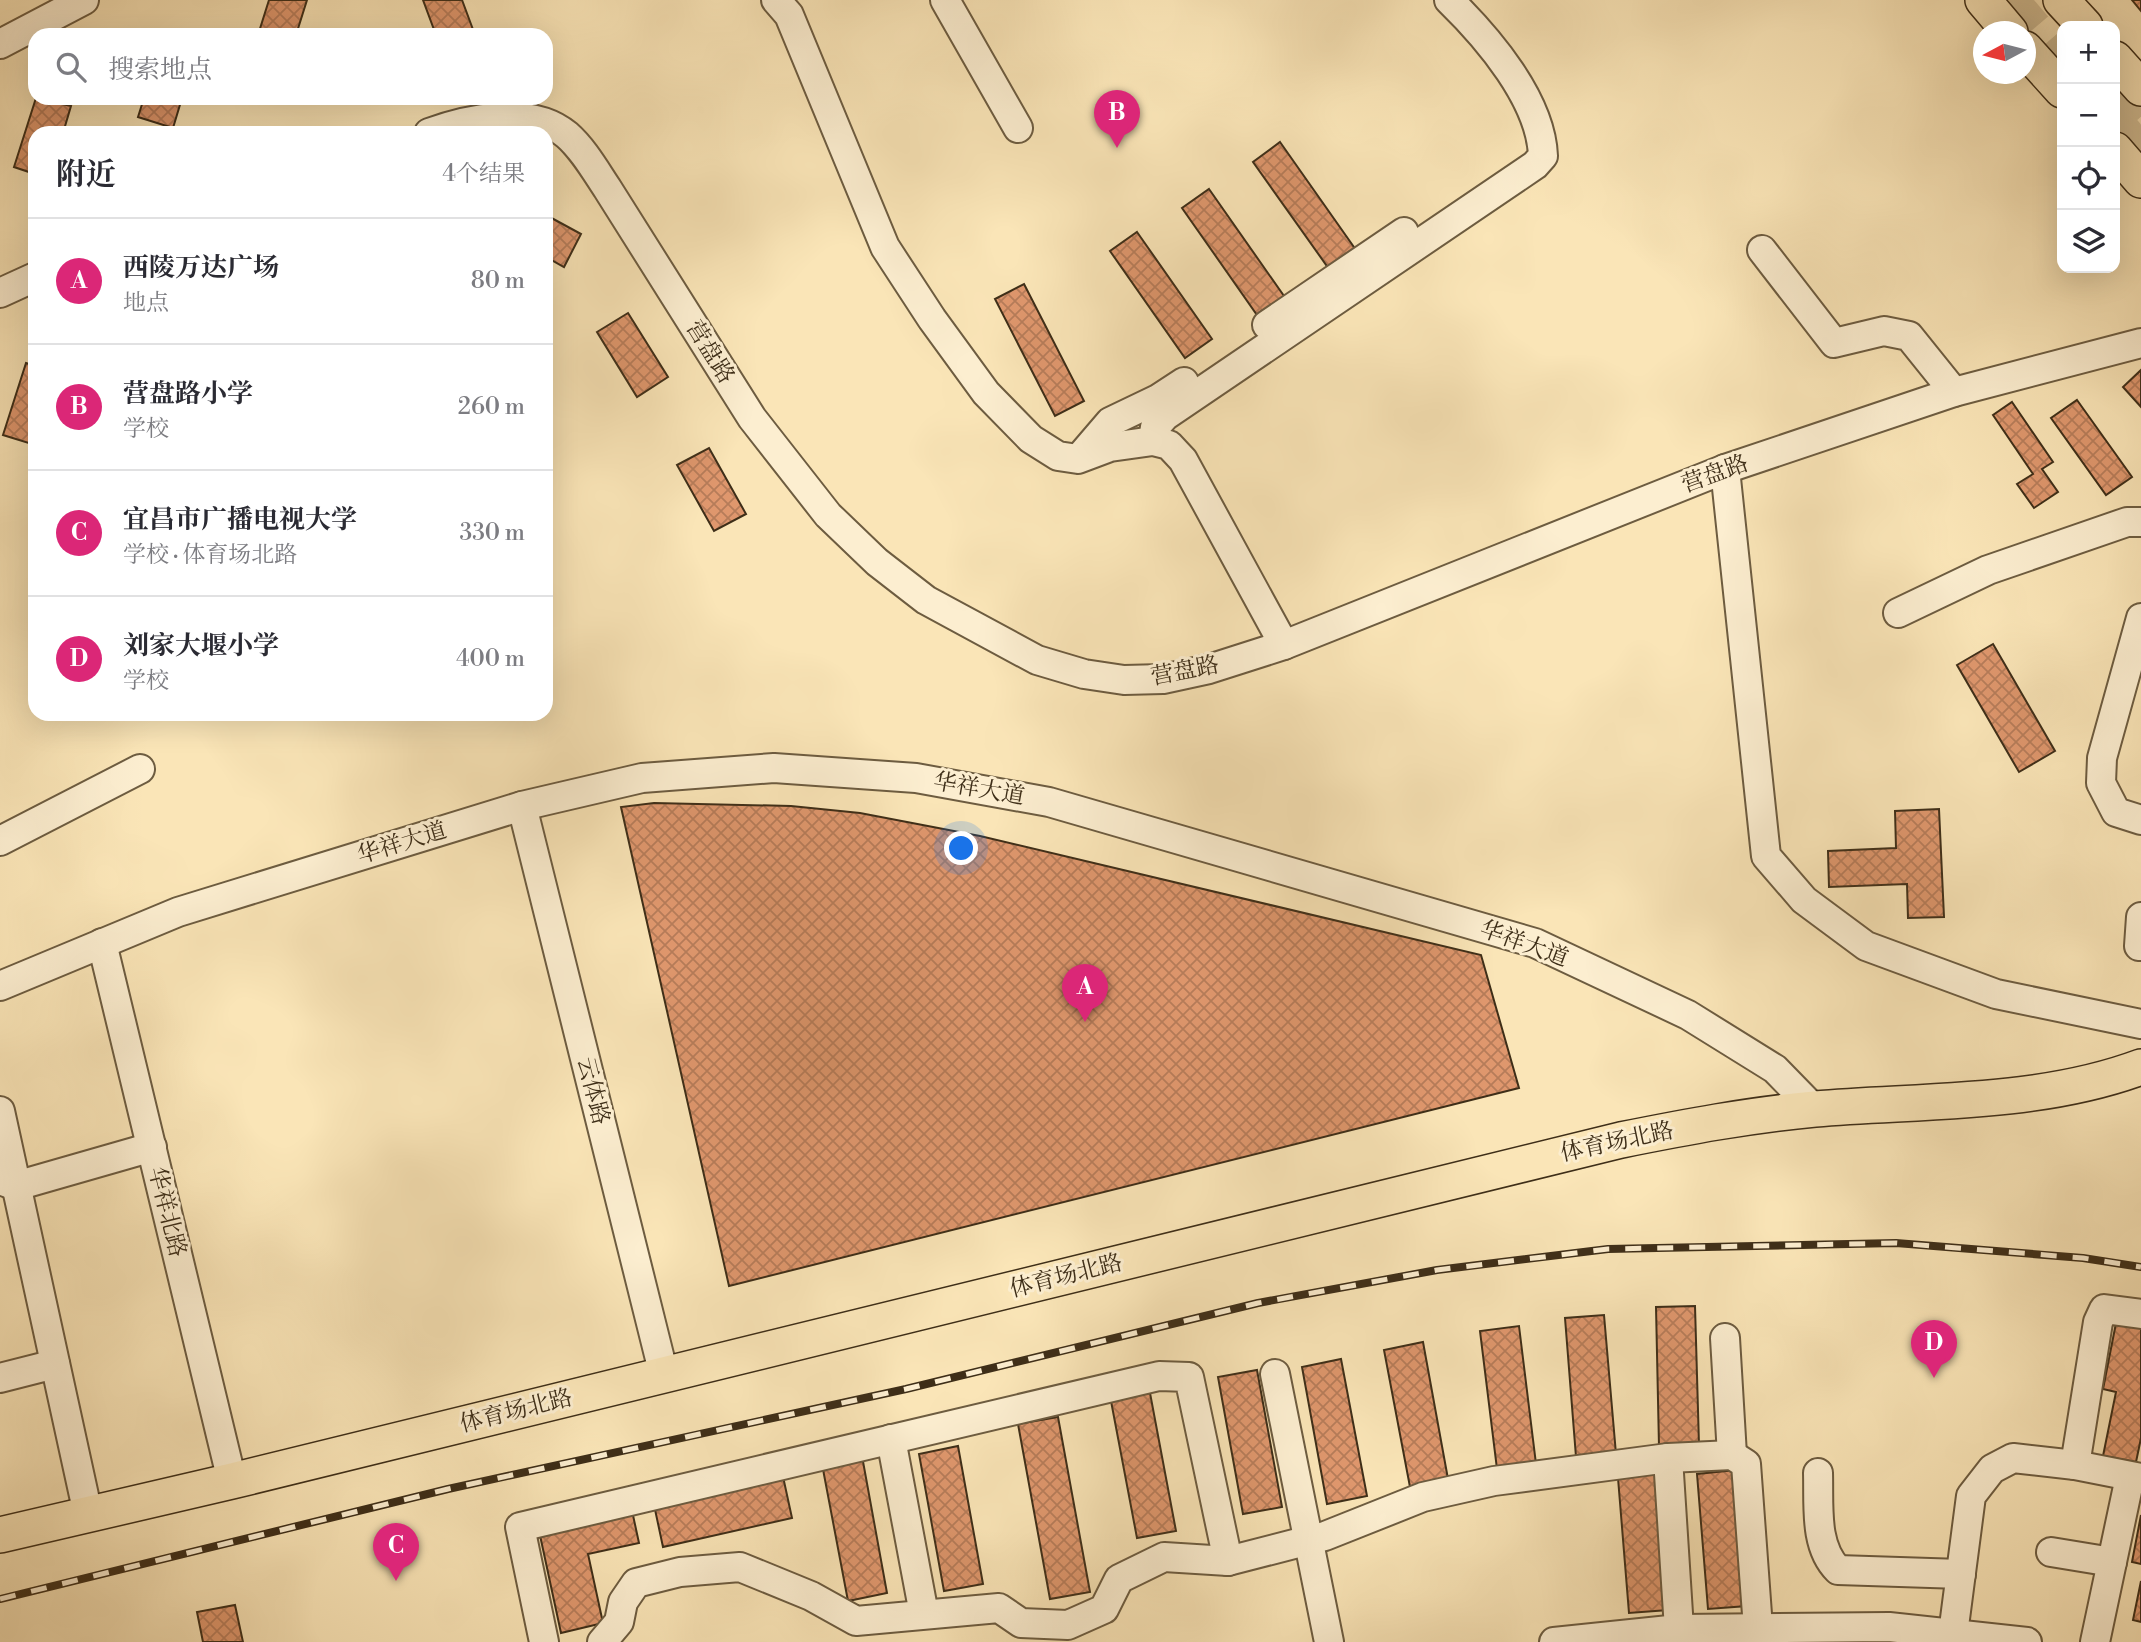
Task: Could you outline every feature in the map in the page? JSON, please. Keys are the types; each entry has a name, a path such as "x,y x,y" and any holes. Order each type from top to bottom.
{"main road":[{"path":"1983,0 2001,21"},
{"path":"2061,0 2080,21"},
{"path":"2036,61 2057,84"},
{"path":"2120,65 2141,88"},
{"path":"2120,156 2141,180"},
{"name":"体育场北路","path":"0,1535 232,1481 1557,1154 1736,1117 2034,1093 2116,1077 2141,1068"},
{"name":"体育场北路","path":"0,1554 1631,1156 1818,1125 2043,1106 2124,1092 2141,1085"}],"street":[{"path":"31,28 84,0"},
{"path":"776,0 789,15 885,247 986,393 1031,439 1058,456 1078,459 1110,447 1153,441 1169,445 1183,460 1284,645"},
{"path":"945,0 1018,128"},
{"path":"1153,441 1155,427 1165,416 1473,208 1535,165 1543,156 1542,134 1515,78 1449,0"},
{"path":"0,44 28,29"},
{"name":"营盘路","path":"462,126 499,118 535,120 549,126"},
{"name":"营盘路","path":"553,128 565,133 584,154 752,418 828,515 877,562 926,600 1037,660 1084,674 1124,680 1163,679 1209,670 1284,645 1725,469 1954,392 2141,343"},
{"path":"1078,459 1110,422 1158,399 1449,202 1460,201 1473,208"},
{"path":"1762,250 1834,343 1884,331 1909,336 1954,392"},
{"path":"0,293 28,280"},
{"path":"1725,469 1766,856 1804,900 1866,946 1996,994 2141,1024"},
{"path":"1898,613 1988,570 2127,522 2141,522"},
{"path":"2141,618 2102,758 2101,783 2116,812 2141,820"},
{"name":"华祥大道","path":"0,986 178,912 522,806 642,778 774,768 916,778 1049,802 1535,943 1688,1015 1775,1069 1814,1109"},
{"path":"0,841 140,769"},
{"name":"云体路","path":"522,806 664,1375"},
{"path":"2139,946 2141,917"},
{"name":"华祥北路","path":"102,943 232,1481"},
{"path":"0,1111 8,1183 55,1364 88,1514"},
{"path":"8,1183 152,1147"},
{"path":"2075,1465 2098,1322 2104,1309 2141,1314"},
{"path":"1725,1338 1732,1455"},
{"path":"0,1378 55,1364"},
{"path":"1275,1374 1329,1642"},
{"path":"544,1642 520,1527 1159,1376 1189,1377 1228,1560"},
{"path":"891,1439 924,1614"},
{"path":"602,1642 620,1622 623,1602 636,1583 692,1571 740,1567 811,1596 856,1621 999,1608 1021,1623 1069,1625 1104,1609 1119,1579 1164,1557 1228,1560 1308,1540 1423,1497 1494,1482 1668,1458 1732,1455 1746,1464 1742,1633"},
{"path":"1668,1458 1679,1629"},
{"path":"1953,1634 1971,1496 1992,1469 2013,1458 2075,1465 2135,1477 2112,1562 2095,1642"},
{"path":"1818,1473 1822,1544 1827,1560 1838,1570 1961,1574"},
{"path":"2051,1552 2112,1562"},
{"path":"1554,1642 1679,1629 1742,1633 1889,1627 1988,1640 2027,1642"}],"building":[{"path":"269,0 307,0 298,28 260,28"},
{"path":"423,0 462,0 472,28 433,28"},
{"path":"2132,0 2141,0 2141,11"},
{"path":"34,105 71,106 65,126 28,126 28,172 14,167"},
{"path":"142,105 180,105 174,126 138,117"},
{"path":"1280,142 1356,250 1329,269 1253,162"},
{"path":"1209,189 1284,296 1257,315 1182,208"},
{"path":"553,219 581,234 564,267 553,261"},
{"path":"1137,232 1212,339 1185,358 1110,251"},
{"path":"1024,284 1084,401 1055,416 995,299"},
{"path":"628,313 668,377 637,397 597,332"},
{"path":"26,363 28,364 28,443 3,435"},
{"path":"2141,370 2141,407 2123,387"},
{"path":"2077,400 2132,477 2106,495 2051,418"},
{"path":"2012,402 2053,462 2042,469 2058,492 2034,508 2017,484 2033,474 1993,415"},
{"path":"709,448 746,514 714,531 677,465"},
{"path":"1993,644 2055,751 2019,772 1957,665"},
{"path":"654,803 791,806 860,813 980,836 1481,955 1519,1088 729,1286 621,807"},
{"path":"1939,809 1944,917 1908,918 1907,884 1829,887 1828,851 1896,848 1895,811"},
{"path":"1695,1306 1699,1445 1659,1446 1656,1307"},
{"path":"1604,1315 1616,1454 1576,1457 1565,1318"},
{"path":"2117,1318 2141,1323 2141,1438 2136,1462 2103,1456 2116,1392 2103,1389"},
{"path":"1519,1326 1536,1464 1497,1469 1480,1331"},
{"path":"1423,1342 1448,1479 1410,1487 1384,1350"},
{"path":"1341,1359 1367,1496 1327,1504 1302,1367"},
{"path":"1257,1370 1282,1507 1243,1514 1218,1377"},
{"path":"1150,1393 1176,1531 1137,1538 1111,1401"},
{"path":"1058,1417 1090,1592 1050,1599 1018,1424"},
{"path":"958,1446 983,1584 944,1591 919,1454"},
{"path":"862,1456 887,1593 848,1601 822,1464"},
{"path":"1736,1470 1747,1606 1708,1609 1697,1474"},
{"path":"782,1472 792,1518 663,1547 653,1500"},
{"path":"1657,1474 1668,1610 1629,1613 1618,1478"},
{"path":"631,1506 639,1543 588,1554 603,1623 561,1633 538,1526"},
{"path":"2141,1515 2141,1564 2132,1562"},
{"path":"2141,1581 2141,1622 2133,1620"},
{"path":"235,1605 243,1642 203,1642 197,1612"}],"tunnel":[{"path":"2009,0 2057,56"},
{"path":"2120,95 2141,119"},
{"path":"2120,129 2141,154"}],"railway":[{"path":"0,1599 448,1489 906,1389 1258,1303 1437,1270 1608,1249 1896,1243 2083,1258 2141,1267"}],"place":[{"name":"营盘路小学","path":"1117,148"},
{"name":"西陵万达广场","path":"1085,1022"},
{"name":"刘家大堰小学","path":"1934,1378"},
{"name":"宜昌市广播电视大学","path":"396,1581"}]}
